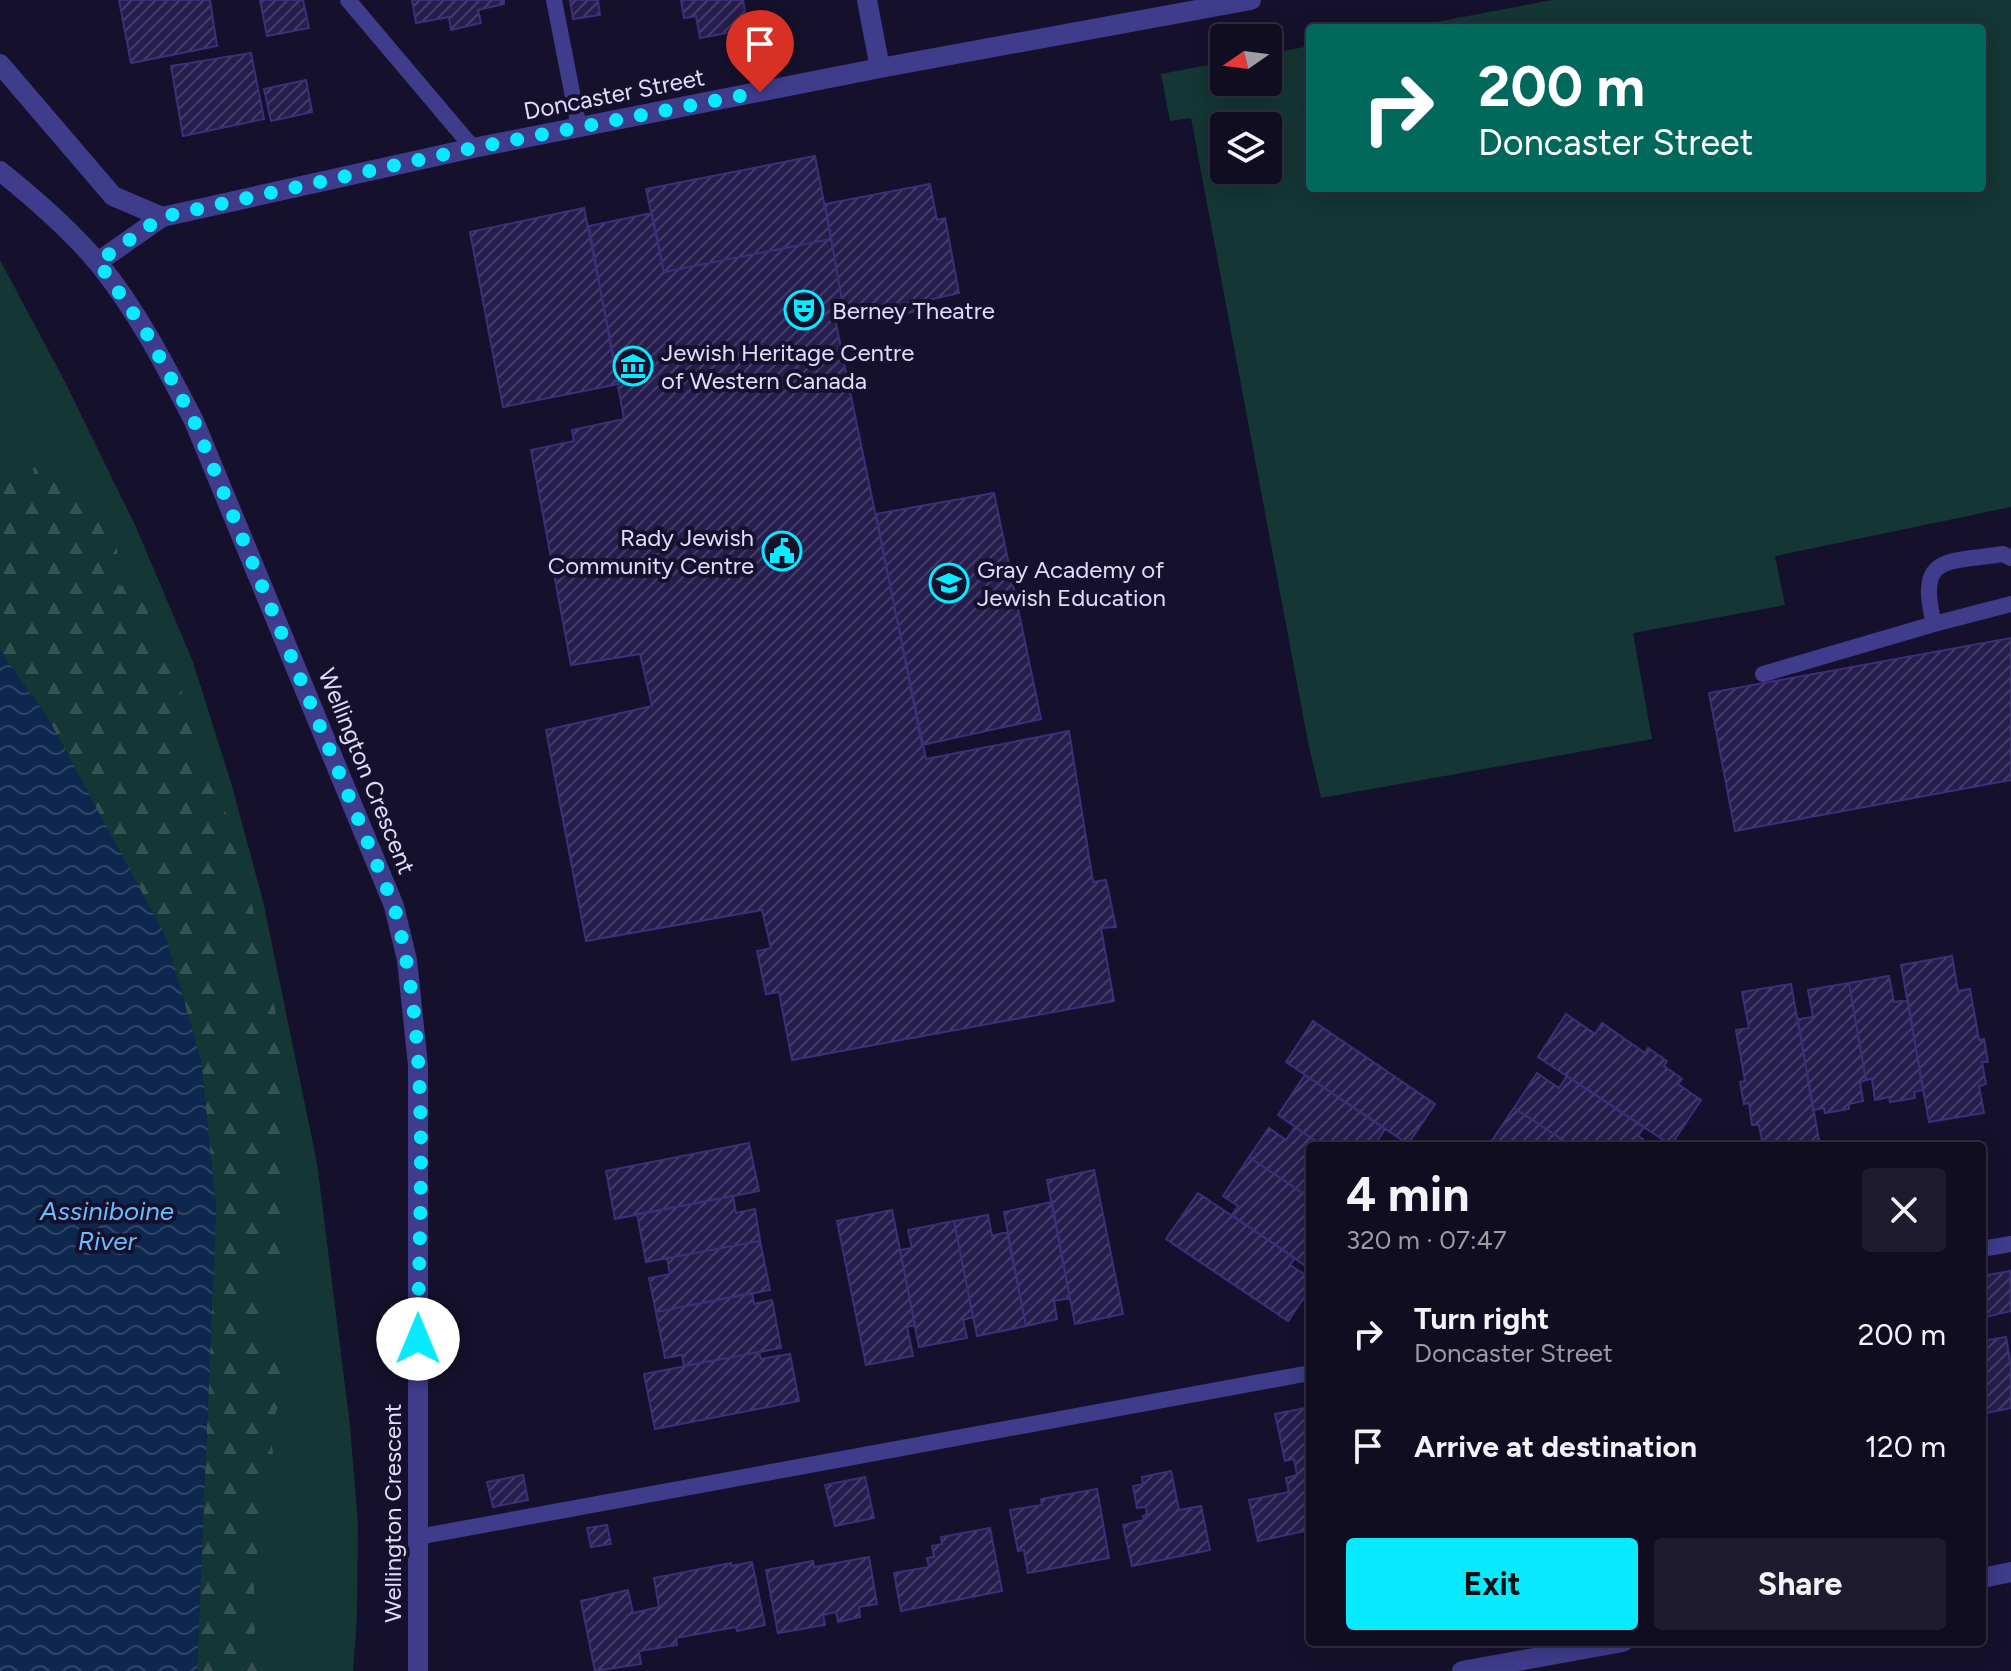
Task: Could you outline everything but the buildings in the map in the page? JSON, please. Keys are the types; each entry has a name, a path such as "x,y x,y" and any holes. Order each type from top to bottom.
{"street":[{"path":"867,0 880,68"},
{"name":"Doncaster Street","path":"98,262 162,217 473,148 880,68 1251,0"},
{"path":"0,64 113,196 162,217"},
{"name":"Wellington Crescent","path":"0,171 52,215 98,262 146,332 194,421 384,879 402,937 412,993 418,1080 418,1671"},
{"path":"1986,1577 2011,1572"},
{"path":"1462,1671 1601,1646"}],"lane":[{"path":"348,0 473,148"},
{"path":"554,0 579,128"},
{"path":"1934,624 1927,591 1929,576 1935,568 1946,563 2003,554 2011,558"},
{"path":"1763,674 2011,604"},
{"path":"1986,1248 2011,1244"},
{"path":"418,1537 1306,1374"}],"green space":[{"path":"1552,0 2011,0 2011,507 1775,556 1785,605 1633,633 1652,739 1321,798 1191,118 1170,121 1161,74 1210,65 1210,96 1282,96 1282,51 1306,47 1306,192 1986,192 1986,24 1426,24"},
{"path":"0,260 63,378 136,527 193,662 232,786 263,901 317,1163 350,1426 358,1523 353,1671 197,1671 216,1207 201,1060 165,937 48,718 0,651"},
{"path":"43,463 60,465 76,494 103,512 117,545 119,585 138,591 146,602 154,650 178,680 213,791 236,832 281,1037 282,1147 290,1203 290,1252 256,1290 260,1318 281,1370 281,1397 270,1429 273,1453 263,1489 254,1586 255,1657 259,1671 197,1671 216,1207 201,1060 165,937 48,718 0,651 0,476 10,471 24,481 35,482 33,468"}],"water":[{"name":"Assiniboine River","path":"0,651 48,718 166,937 201,1060 216,1207 197,1671 0,1671"}],"place":[{"name":"Berney Theatre","path":"804,310"},
{"name":"Jewish Heritage Centre of Western Canada","path":"633,366"},
{"name":"Rady Jewish Community Centre","path":"782,551"},
{"name":"Gray Academy of Jewish Education","path":"949,583"}],"route":[{"path":"418,1339 418,1065 412,993 394,906 194,421 146,332 98,262 162,217 473,148 760,92"}]}
